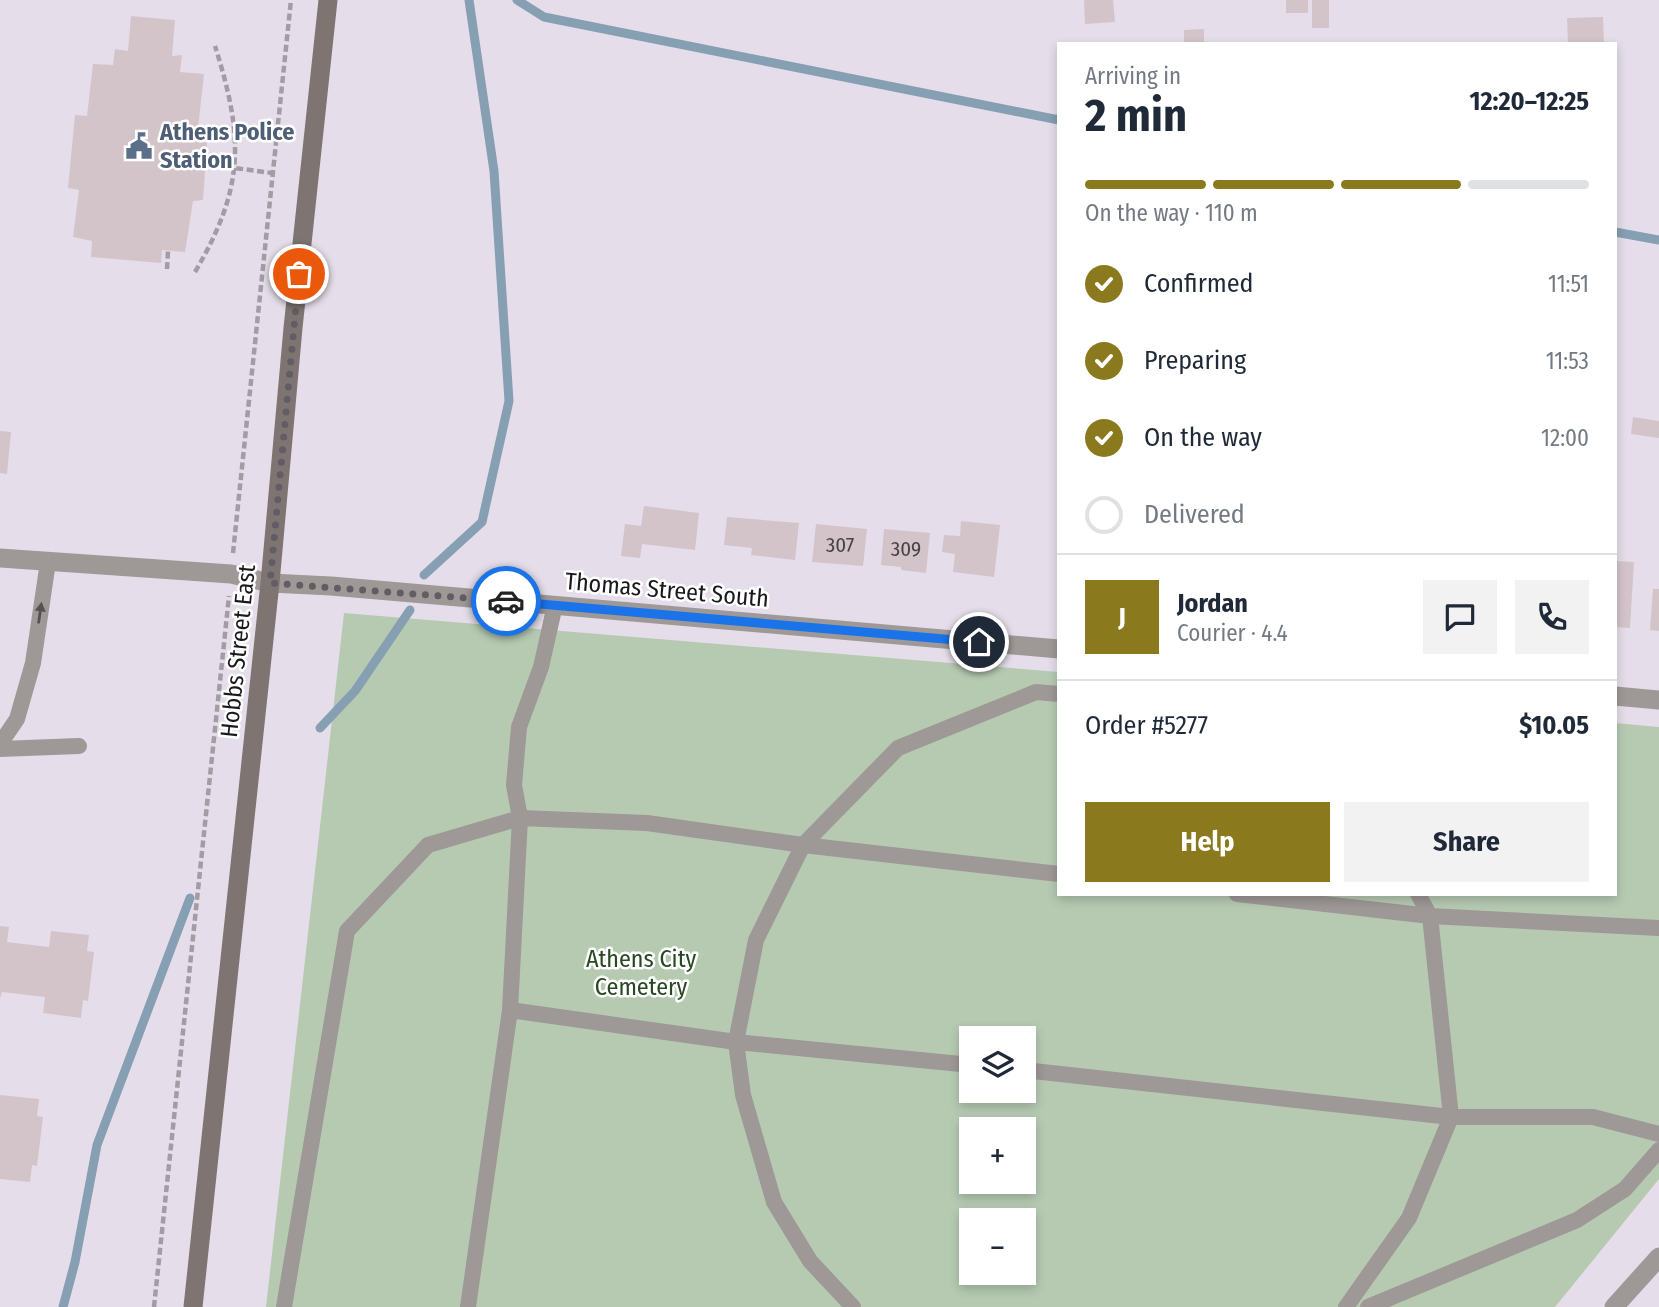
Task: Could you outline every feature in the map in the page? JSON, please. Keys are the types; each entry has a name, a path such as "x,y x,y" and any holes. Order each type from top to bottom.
{"main road":[{"name":"Hobbs Street East","path":"192,1307 270,583 293,328 328,0"}],"street":[{"name":"Thomas Street South","path":"0,558 231,573 270,583 1057,649"},
{"path":"1617,696 1659,700"},
{"path":"1614,1307 1659,1257"}],"lane":[{"path":"0,744 17,719 33,663 48,562"},
{"path":"468,1307 510,1010 520,818 514,785 519,727 541,667 555,605"},
{"path":"853,1307 810,1261 774,1202 743,1094 736,1042 756,940 803,845 898,748 1036,692 1057,694"},
{"path":"0,749 79,746"},
{"path":"284,1307 347,931 428,845 520,818 647,822 803,845 1057,874"},
{"path":"1255,896 1430,916 1659,928"},
{"path":"1346,1307 1409,1218 1451,1116 1430,916 1419,896"},
{"path":"510,1010 736,1042 959,1064"},
{"path":"1036,1071 1451,1116 1593,1116 1659,1134"},
{"path":"1368,1307 1577,1220 1625,1189 1659,1150"}],"path":[{"path":"154,1307 291,0"},
{"path":"195,272 212,243 226,210 237,153 228,85 215,46"},
{"path":"205,164 272,173"},
{"path":"167,269 168,251"}],"green space":[{"name":"Athens City Cemetery","path":"344,613 1057,672 1057,896 1617,896 1617,723 1659,727 1659,1179 1555,1307 266,1307"}],"building":[{"path":"1084,0 1113,0 1115,22 1085,24"},
{"path":"1286,0 1308,0 1308,13 1286,13"},
{"path":"1312,0 1329,0 1329,28 1312,28"},
{"name":"Athens Police Station","path":"131,16 175,20 172,56 182,55 180,72 204,74 198,128 208,129 203,200 193,201 185,252 162,250 161,263 91,257 92,241 73,237 79,190 68,188 75,115 87,116 93,64 113,65 115,49 128,51"},
{"path":"1603,17 1604,42 1568,42 1567,18"},
{"path":"1204,29 1204,42 1184,42 1184,30"},
{"path":"1633,417 1659,421 1659,438 1631,434"},
{"path":"0,431 11,432 7,474 0,473"},
{"path":"644,506 699,513 695,550 642,544 640,558 621,556 625,524 641,526"},
{"path":"727,517 799,523 795,560 751,555 752,548 724,545"},
{"path":"961,521 1000,525 994,577 953,572 955,554 942,552 944,535 960,536"},
{"path":"816,524 867,529 863,566 812,562"},
{"path":"884,529 930,533 926,573 881,565"},
{"path":"1617,561 1634,562 1630,628 1617,627"},
{"path":"1653,589 1659,589 1659,631 1650,630"},
{"path":"0,926 9,927 7,942 49,947 51,931 89,935 87,951 94,952 88,1001 83,1000 81,1018 43,1013 45,997 2,992 0,998"},
{"path":"0,1095 39,1099 37,1116 43,1117 37,1166 32,1165 30,1182 0,1179"}],"waterway":[{"path":"424,575 482,522 509,401 494,171 469,0"},
{"path":"517,0 544,17 1057,120"},
{"path":"1617,232 1659,240"},
{"path":"320,728 355,691 410,610"},
{"path":"63,1307 75,1262 97,1145 190,898"}],"way so far":[{"path":"299,274 270,583 506,601"}],"place":[{"name":"Athens Police Station","path":"139,146"}],"route":[{"path":"506,601 979,642"}]}
